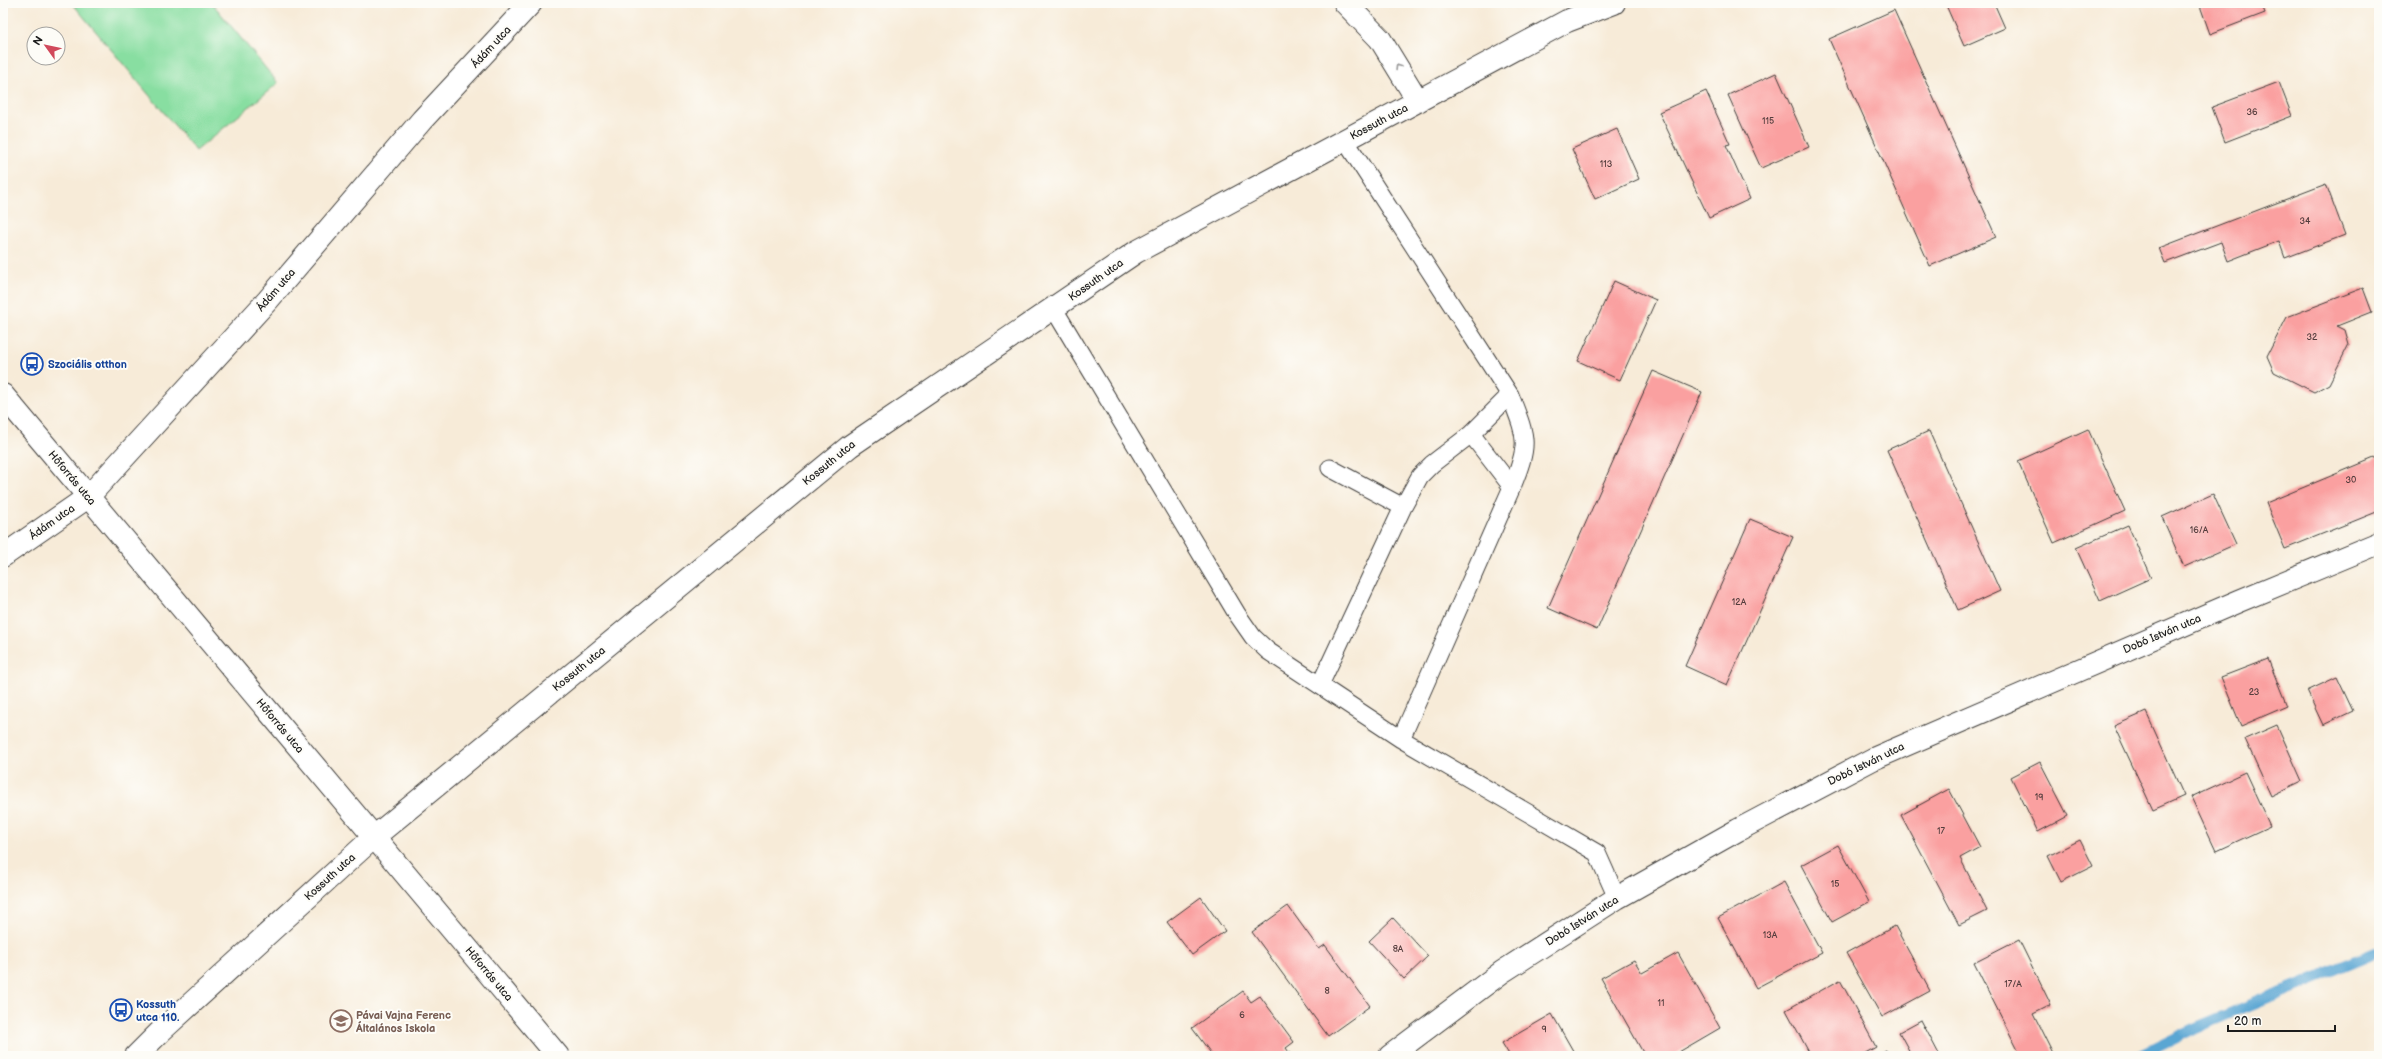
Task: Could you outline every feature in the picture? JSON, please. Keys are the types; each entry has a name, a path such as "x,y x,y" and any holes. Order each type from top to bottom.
{"street":[{"name":"Ádám utca","path":"3,556 88,497 268,300 422,120 531,3"},
{"path":"1345,3 1380,39 1418,100"},
{"name":"Kossuth utca","path":"136,1056 161,1031 374,837 850,446 1136,252 1567,21 1614,3"},
{"name":"Hőforrás utca","path":"3,395 558,1056"},
{"name":"Dobó István utca","path":"1390,1056 1502,972 1617,898 1738,830 1873,759 2239,601 2379,543"}],"lane":[{"path":"1345,140 1510,395 1523,428 1525,442 1525,454 1512,487 1401,739"},
{"path":"1054,309 1237,614 1253,637 1268,651 1401,739 1597,853 1617,898"},
{"path":"1320,685 1412,490 1424,472 1471,434 1510,395"},
{"path":"1471,434 1512,487"},
{"path":"1330,468 1404,506"}],"green space":[{"path":"72,3 212,3 278,83 196,151"}],"building":[{"path":"1945,3 1994,3 2005,28 1964,46"},
{"path":"2199,3 2261,3 2265,13 2210,34"},
{"path":"1894,10 1996,237 1930,266 1829,39"},
{"path":"1776,73 1809,147 1761,168 1728,95"},
{"path":"2279,82 2292,116 2225,142 2212,107"},
{"path":"1706,91 1730,144 1726,145 1750,199 1709,218 1659,112"},
{"path":"1617,129 1639,179 1595,199 1572,149"},
{"path":"2326,184 2345,235 2285,258 2279,241 2228,261 2221,242 2165,263 2159,248"},
{"path":"1614,281 1656,300 1620,380 1578,361"},
{"path":"2363,288 2372,312 2337,326 2345,330 2349,344 2329,384 2314,392 2274,372 2267,356 2287,317"},
{"path":"1653,371 1702,392 1597,630 1548,608"},
{"path":"2088,429 2125,511 2054,543 2018,461"},
{"path":"1929,431 2000,591 1958,610 1887,450"},
{"path":"2379,456 2379,511 2285,549 2266,503"},
{"path":"2213,494 2236,544 2184,567 2162,517"},
{"path":"1750,519 1793,537 1727,685 1685,666"},
{"path":"2128,525 2151,578 2100,601 2076,548"},
{"path":"2268,659 2287,706 2241,726 2221,677"},
{"path":"2337,677 2353,711 2323,725 2307,691"},
{"path":"2146,712 2184,796 2153,810 2114,726"},
{"path":"2277,725 2302,781 2271,796 2245,739"},
{"path":"2040,762 2068,816 2038,832 2011,777"},
{"path":"2245,772 2270,826 2216,851 2191,797"},
{"path":"1949,789 1980,847 1960,858 1987,911 1959,925 1901,815"},
{"path":"2080,840 2093,866 2061,882 2048,856"},
{"path":"1838,845 1869,902 1832,922 1801,865"},
{"path":"1784,882 1822,953 1756,988 1718,918"},
{"path":"1201,897 1225,931 1192,955 1167,922"},
{"path":"1288,906 1319,949 1325,945 1370,1006 1328,1036 1252,932"},
{"path":"1393,918 1428,956 1404,979 1369,941"},
{"path":"1895,926 1930,991 1882,1017 1846,953"},
{"path":"2019,940 2051,1005 2033,1014 2054,1056 2021,1056 1974,963"},
{"path":"1678,953 1720,1028 1672,1056 1645,1056 1601,978 1634,960 1642,973"},
{"path":"1840,980 1876,1047 1860,1056 1811,1056 1786,1010"},
{"path":"1243,991 1251,1002 1260,996 1294,1042 1286,1048 1291,1055 1213,1056 1192,1028"},
{"path":"1552,1014 1576,1056 1510,1056 1502,1043"},
{"path":"1921,1020 1940,1056 1912,1056 1899,1032"},
{"path":"1886,1050 1889,1056 1875,1056"}],"waterway":[{"path":"2138,1056 2195,1028 2379,951"}],"place":[{"name":"Szociális otthon","path":"32,364"},
{"name":"Kossuth utca 110.","path":"121,1010"},
{"name":"Pávai Vajna Ferenc Általános Iskola","path":"341,1021"}]}
